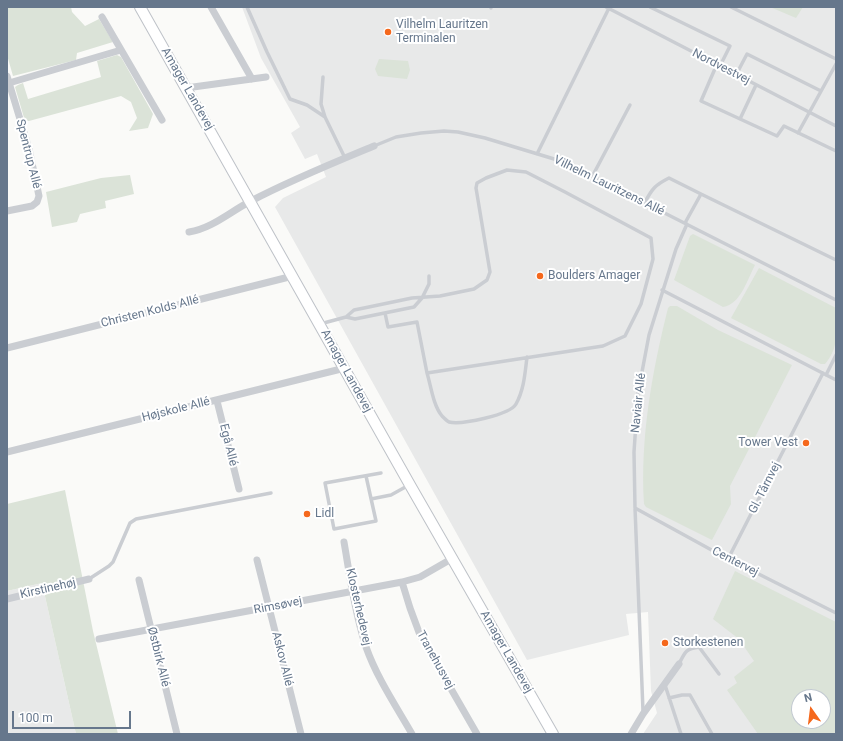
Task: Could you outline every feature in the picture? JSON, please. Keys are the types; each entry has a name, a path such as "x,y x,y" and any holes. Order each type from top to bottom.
{"street":[{"name":"Amager Landevej","path":"140,7 251,201 410,485 553,734"},
{"path":"211,7 252,79"},
{"path":"102,17 162,120"},
{"name":"Spentrup Allé","path":"7,211 32,206 38,202 39,196 29,150 8,79 121,50"},
{"path":"186,88 266,77"},
{"name":"Vilhelm Lauritzens Allé","path":"189,232 200,230 209,226 251,201 374,146"},
{"name":"Christen Kolds Allé","path":"7,348 293,276"},
{"name":"Højskole Allé","path":"7,452 345,368"},
{"name":"Egå Allé","path":"217,400 239,489"},
{"name":"Klosterhedevej","path":"344,542 359,623 367,648 377,673 412,734"},
{"name":"Rimsøvej","path":"99,639 402,582 420,577 453,558"},
{"name":"Askov Allé","path":"257,560 301,734"},
{"name":"Kirstinehøj","path":"7,599 89,579"},
{"name":"Østbirk Allé","path":"139,580 177,734"},
{"name":"Tranehusvej","path":"402,582 420,635 477,734"},
{"path":"631,734 679,664"}],"lane":[{"path":"247,7 290,99 307,105 325,117"},
{"path":"537,154 608,7"},
{"name":"Nordvestvej","path":"608,7 836,126"},
{"path":"650,7 730,46 718,65 701,101 777,136 784,126 836,151"},
{"path":"731,7 836,59"},
{"path":"736,74 747,54 821,91"},
{"path":"798,133 836,66"},
{"path":"324,78 321,104 325,117 345,158"},
{"path":"740,119 756,85"},
{"path":"593,175 630,104"},
{"name":"Vilhelm Lauritzens Allé","path":"374,146 396,136 444,131 458,132 485,138 564,162 593,175 836,300"},
{"path":"320,324 346,317 354,310 412,298 440,296 474,289 487,280 490,272 476,188 477,183 507,170 526,172 651,238 654,259 641,304 625,336 603,346 427,372"},
{"path":"645,202 652,189 658,183 669,178 836,260"},
{"name":"Naviair Allé","path":"644,714 635,508 634,452 638,393 649,335 662,290 686,224 701,194"},
{"path":"346,317 355,319 414,307 422,298 429,284 429,276"},
{"path":"662,290 836,380"},
{"path":"385,313 388,327 418,322 427,372 435,402 441,415 448,422 460,423 482,418 508,411 516,406 524,382 527,357"},
{"name":"Gl. Tårnvej","path":"728,559 824,374 836,355"},
{"path":"366,476 376,521 334,529 325,483 381,473"},
{"path":"371,499 391,495 410,485"},
{"path":"89,579 113,562 130,523 136,518 271,493"},
{"name":"Centervej","path":"635,508 728,559 836,613"},
{"path":"679,664 684,652 689,648 699,647 719,674"},
{"path":"665,684 681,734"},
{"path":"669,698 690,695 712,734"}],"shaded area":[{"path":"7,7 71,7 72,12 85,26 99,19 113,42 77,53 76,60 13,76 7,55"},
{"path":"242,7 836,7 836,734 643,734 657,713 651,691 648,612 626,614 629,635 527,660 275,207 283,198 326,177 317,154 305,159 291,133 300,127 261,58"},
{"path":"770,7 803,7 796,18"},
{"path":"117,55 121,57 153,114 148,128 129,131 137,118 131,102 121,96 25,121 15,87 23,83 28,99 101,77 97,61"},
{"path":"379,59 408,61 410,70 407,79 378,76 375,69"},
{"path":"130,175 134,194 105,201 106,208 80,214 77,222 52,227 46,192 101,178"},
{"path":"693,234 755,265 743,290 729,305 723,307 674,280 690,236"},
{"path":"759,268 836,308 835,344 830,358 825,364 821,364 731,318"},
{"path":"670,306 677,306 718,330 792,365 730,486 731,504 712,540 646,507 644,504 643,479 648,405 657,356 668,308"},
{"path":"65,490 93,631 118,734 76,734 42,583 7,591 7,504"},
{"path":"735,571 836,622 836,734 758,734 727,690 737,683 734,677 754,661 739,639 713,619"},
{"path":"42,583 76,734 7,734 7,591"}],"place":[{"name":"Vilhelm Lauritzen Terminalen","path":"388,32"},
{"name":"Boulders Amager","path":"540,276"},
{"name":"Tower Vest","path":"806,443"},
{"name":"Lidl","path":"307,514"},
{"name":"Storkestenen","path":"665,643"}]}
